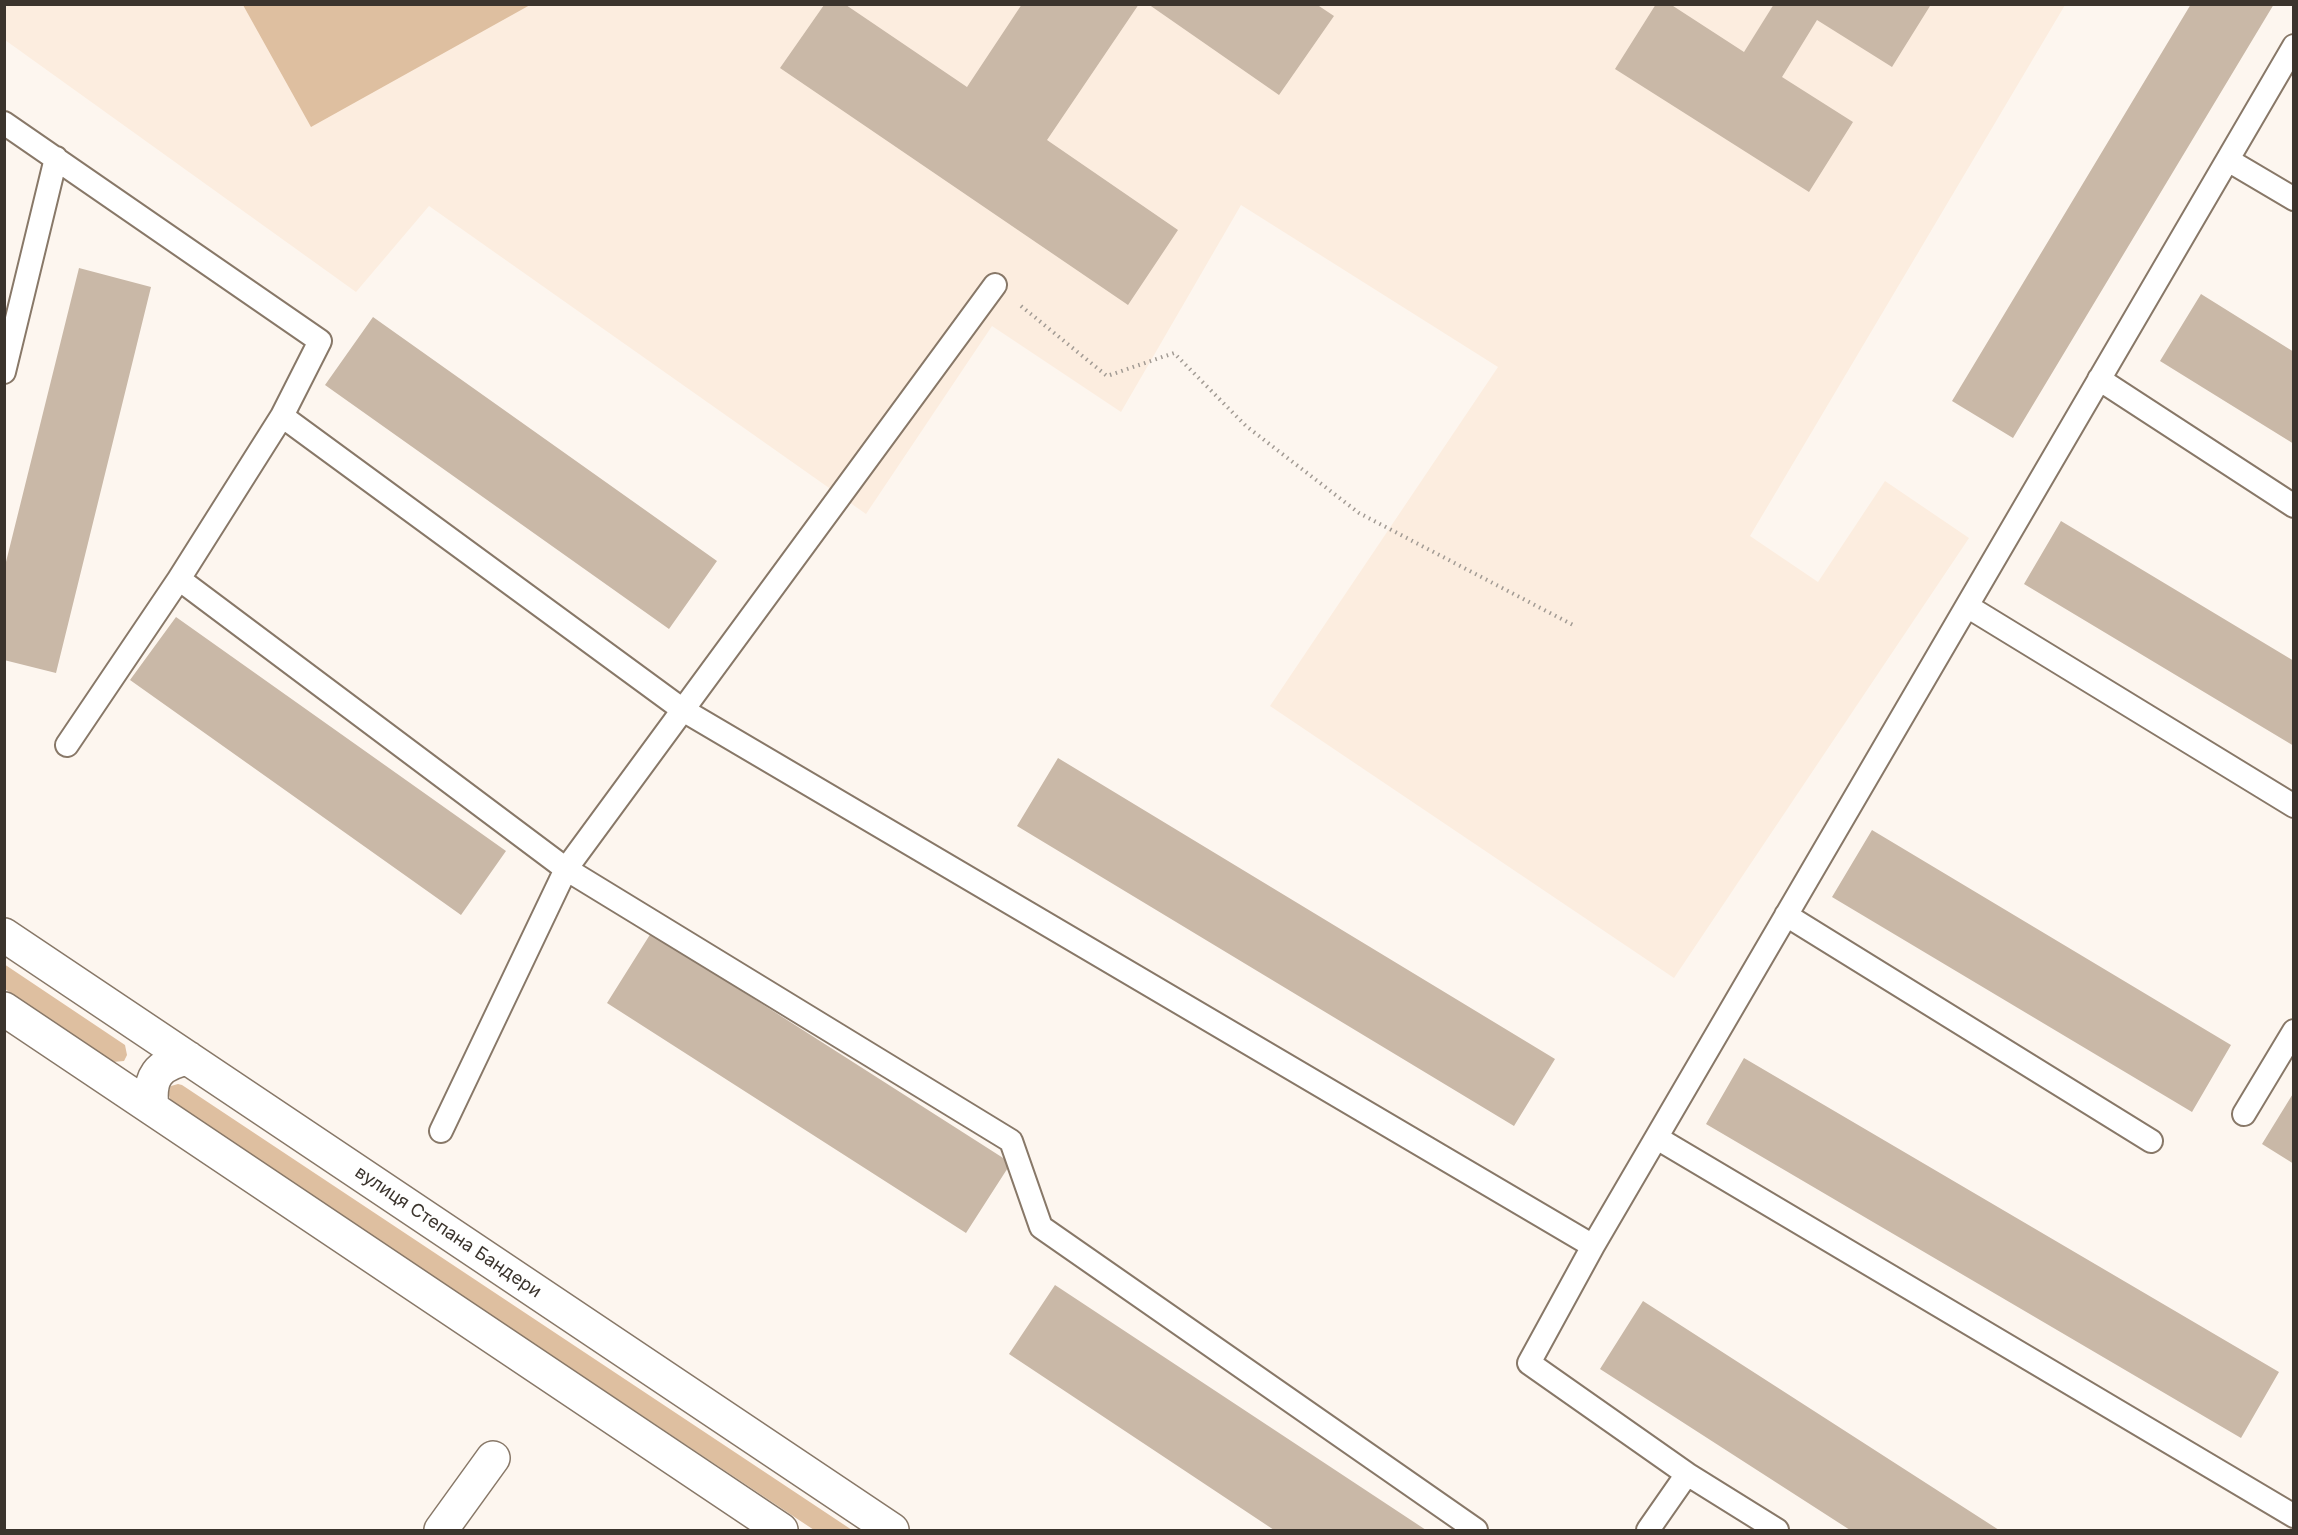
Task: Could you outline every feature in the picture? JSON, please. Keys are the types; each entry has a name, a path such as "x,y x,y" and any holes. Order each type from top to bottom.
{"street":[{"name":"вулиця Степана Бандери","path":"4,935 892,1530"},
{"path":"4,1009 781,1530"},
{"path":"111,1081 135,1072 142,1065 148,1055 150,1042 148,1031"},
{"path":"153,1108 150,1096 156,1075 164,1066 188,1058"},
{"path":"441,1530 493,1458"}],"lane":[{"path":"1777,1530 1687,1474 1529,1363 1593,1246 2294,46"},
{"path":"4,123 320,342 282,416 179,579 68,745"},
{"path":"4,372 56,158"},
{"path":"2228,159 2294,199"},
{"path":"441,1131 566,869 995,285"},
{"path":"2099,379 2294,506"},
{"path":"282,416 683,710 1593,1246"},
{"path":"179,579 566,869 1011,1141 1041,1227 1476,1530"},
{"path":"1967,606 2294,806"},
{"path":"1786,915 2151,1141"},
{"path":"2244,1114 2294,1031"},
{"path":"1657,1138 2294,1516"},
{"path":"1648,1530 1687,1474"}],"path":[{"path":"995,285 1107,376 1174,353 1246,426 1359,513 1573,625"}],"shaded area":[{"path":"5,4 2065,5 1750,536 1818,582 1885,481 1969,538 1674,978 1270,706 1498,367 1241,205 1121,412 992,326 866,514 429,206 356,292 5,40"},
{"path":"243,5 530,5 311,127"},
{"path":"4,964 125,1045 127,1055 124,1061 113,1062 5,989"},
{"path":"178,1084 852,1530 814,1530 171,1102 168,1092 171,1086"}],"building":[{"path":"1022,4 1139,4 1047,140 1178,230 1128,305 780,68 824,5 846,5 967,87"},
{"path":"1148,4 1316,4 1334,16 1279,95"},
{"path":"1656,4 1670,4 1744,52 1774,4 1927,4 1930,6 1892,67 1817,20 1782,77 1853,122 1809,192 1615,69"},
{"path":"2191,4 2274,4 2013,438 1952,401"},
{"path":"79,268 151,287 56,673 4,660 4,570"},
{"path":"2201,294 2294,352 2294,444 2160,361"},
{"path":"373,317 717,561 669,629 325,385"},
{"path":"2061,521 2294,661 2294,746 2024,584"},
{"path":"176,617 506,851 461,915 130,680"},
{"path":"1058,758 1555,1059 1514,1126 1017,826"},
{"path":"1872,830 2231,1045 2192,1112 1832,897"},
{"path":"651,933 1011,1163 966,1233 607,1003"},
{"path":"1744,1058 2279,1372 2241,1438 1706,1124"},
{"path":"2294,1092 2294,1164 2262,1144"},
{"path":"1055,1285 1426,1530 1274,1530 1009,1354"},
{"path":"1643,1301 1999,1530 1850,1530 1600,1369"}]}
